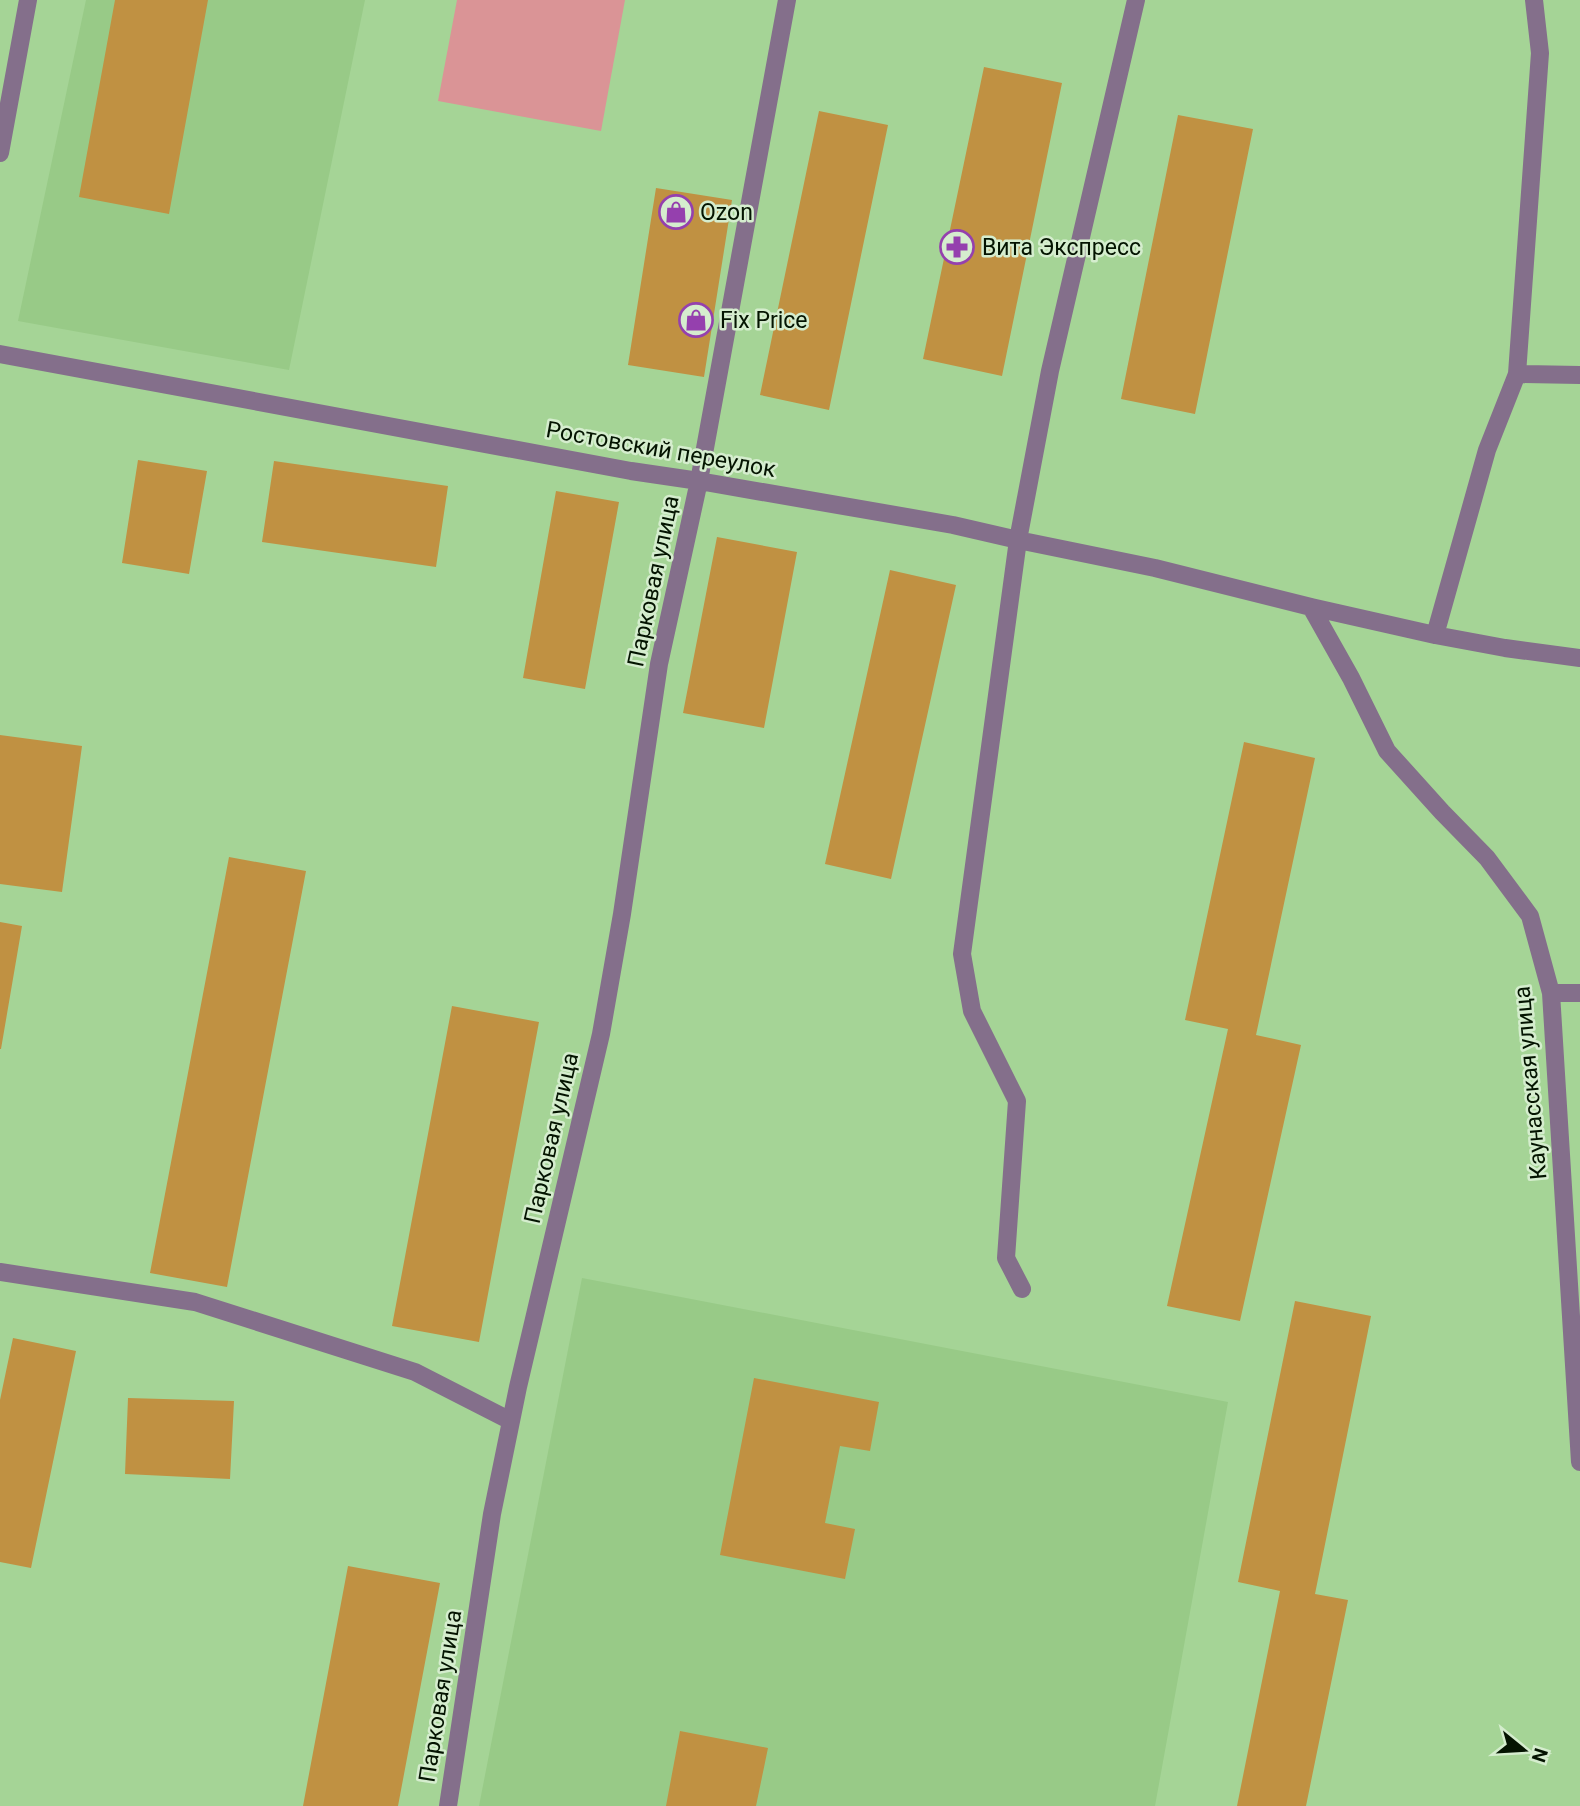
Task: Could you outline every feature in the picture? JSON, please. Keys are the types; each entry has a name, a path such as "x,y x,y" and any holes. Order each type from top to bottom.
{"street":[{"path":"0,153 28,0"},
{"name":"Парковая улица","path":"448,1806 492,1514 521,1374 601,1034 622,914 659,664 699,481 787,0"},
{"path":"1021,1289 1006,1258 1017,1101 972,1011 962,954 1018,540 1049,371 1136,0"},
{"path":"1435,635 1488,450 1517,374 1540,53 1534,0"},
{"name":"Ростовский переулок","path":"0,354 631,471 953,525 1155,568 1435,635 1580,658"},
{"path":"1517,374 1580,375"},
{"name":"Каунасская улица","path":"1311,607 1352,678 1387,751 1487,858 1530,916 1551,993 1580,1462"},
{"path":"1551,993 1580,993"},
{"path":"0,1272 195,1302 415,1372 511,1421"}],"shaded area":[{"path":"86,0 365,0 289,370 18,321"},
{"path":"457,0 625,0 601,131 438,101"},
{"path":"582,1278 1228,1402 1155,1806 479,1806"}],"building":[{"path":"115,0 208,0 169,214 79,197"},
{"path":"984,67 1062,83 1002,376 923,359"},
{"path":"819,111 888,125 829,410 760,395"},
{"path":"1178,115 1253,129 1195,414 1121,399"},
{"path":"656,188 732,200 704,377 628,365"},
{"path":"138,460 207,471 189,574 122,563"},
{"path":"274,461 448,486 436,567 262,542"},
{"path":"556,491 619,502 585,689 523,678"},
{"path":"717,537 797,552 764,728 683,713"},
{"path":"890,570 956,585 891,879 825,864"},
{"path":"0,735 82,746 62,892 0,884"},
{"path":"1244,742 1315,758 1256,1035 1301,1045 1240,1321 1167,1306 1228,1029 1185,1020"},
{"path":"229,857 306,871 227,1287 150,1273"},
{"path":"0,922 22,926 1,1049 0,1049"},
{"path":"452,1006 539,1022 479,1342 392,1326"},
{"path":"1295,1301 1371,1316 1315,1594 1348,1600 1306,1806 1237,1806 1280,1591 1238,1582"},
{"path":"13,1338 76,1351 31,1568 0,1562 0,1400"},
{"path":"754,1378 879,1402 870,1451 840,1446 825,1523 855,1529 845,1579 720,1555"},
{"path":"128,1398 234,1401 230,1479 125,1474"},
{"path":"348,1566 440,1583 398,1806 303,1806"},
{"path":"680,1731 768,1748 756,1806 666,1806"}],"place":[{"name":"Ozon","path":"676,212"},
{"name":"Вита Экспресс","path":"957,247"},
{"name":"Fix Price","path":"696,320"}]}
